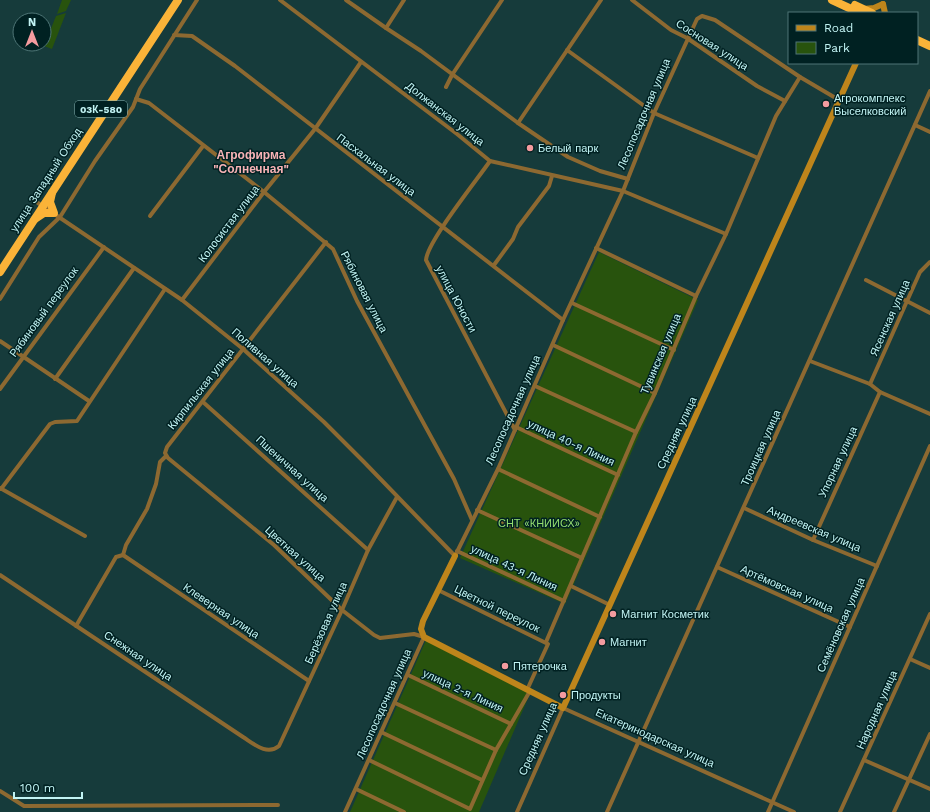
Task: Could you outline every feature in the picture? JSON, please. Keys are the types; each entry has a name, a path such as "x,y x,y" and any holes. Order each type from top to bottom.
{"highway":[{"name":"улица Западный Обход","path":"0,263 173,0"},
{"name":"улица Западный Обход","path":"0,272 33,221 40,204 52,190 178,0"},
{"path":"832,0 862,11"},
{"path":"845,0 862,11"},
{"path":"918,34 930,40"},
{"path":"918,40 930,46"},
{"path":"52,190 50,202 57,215"},
{"path":"33,221 40,214 57,215"}],"street":[{"path":"0,299 39,238 57,215 133,107 140,89 197,0"},
{"name":"Должанская улица","path":"280,0 490,161 623,191 726,234"},
{"path":"346,0 414,48 422,51 518,123 568,157 600,171 628,179"},
{"path":"386,28 404,0"},
{"path":"446,87 452,75 502,0"},
{"path":"518,123 601,0"},
{"name":"Сосновая улица","path":"632,0 671,30 687,38 757,86 785,101"},
{"path":"862,11 874,8 884,2"},
{"path":"879,12 884,2"},
{"path":"884,2 885,12"},
{"name":"Лесопосадочная улица","path":"345,812 424,637 421,629 423,621 498,469 563,320 623,191 654,113 697,19 702,16 715,20 800,77"},
{"name":"Пасхальная улица","path":"174,35 188,34 192,36 235,66 315,129 494,265 563,320"},
{"path":"566,50 654,113 758,158"},
{"name":"Колосистая улица","path":"182,300 264,192 315,129 361,62"},
{"name":"Средняя улица","path":"517,812 856,64"},
{"path":"800,77 839,100"},
{"name":"Тувинская улица","path":"369,760 470,809 496,750 528,690 636,432 674,350 696,296 726,234 776,116 800,77"},
{"name":"Троицкая улица","path":"606,812 639,742 930,91"},
{"name":"Рябиновая улица","path":"136,98 149,103 264,192 333,249 357,301 457,485 472,520"},
{"path":"915,125 930,132"},
{"path":"150,216 203,146"},
{"name":"улица Юности","path":"490,161 426,253 426,260 516,428"},
{"path":"494,265 512,240 518,227 549,186 552,176"},
{"name":"Поливная улица","path":"40,204 182,300 243,349 324,422 397,497 456,554"},
{"name":"Кирпильская улица","path":"123,555 126,545 147,509 156,484 160,462 166,455 167,447 326,242"},
{"name":"Рябиновый переулок","path":"0,389 22,356 104,247"},
{"path":"596,248 696,296"},
{"name":"Ясенская улица","path":"870,384 920,272 930,262"},
{"path":"55,379 134,268"},
{"path":"866,280 906,302 930,313"},
{"path":"85,536 1,488 50,424 55,422 76,421 165,289"},
{"path":"572,303 674,350"},
{"path":"0,341 89,401"},
{"path":"553,345 655,393"},
{"path":"810,361 870,384 880,392 930,414"},
{"path":"534,386 636,432"},
{"name":"Упорная улица","path":"813,540 880,392"},
{"name":"Пшеничная улица","path":"203,402 368,550"},
{"name":"улица 40-я Линия","path":"516,428 618,475"},
{"name":"Семёновская улица","path":"768,812 930,446"},
{"name":"Цветная улица","path":"166,455 274,546 342,610 374,635 380,638 414,634 424,637"},
{"path":"498,469 600,517"},
{"name":"Берёзовая улица","path":"267,751 274,750 279,746 368,550 397,497"},
{"name":"Андреевская улица","path":"744,508 813,540 877,566"},
{"path":"477,510 582,558"},
{"name":"улица 43-я Линия","path":"456,554 564,602"},
{"path":"76,626 116,557 123,555"},
{"name":"Клеверная улица","path":"123,555 309,681"},
{"name":"Артёмовская улица","path":"717,567 850,627"},
{"name":"Снежная улица","path":"0,575 243,737 267,751"},
{"path":"571,586 610,605"},
{"name":"Цветной переулок","path":"438,590 547,643"},
{"name":"Народная улица","path":"840,812 930,614"},
{"name":"Екатеринодарская улица","path":"424,637 563,708 794,812"},
{"path":"910,659 930,668"},
{"name":"улица 2-я Линия","path":"408,675 511,724"},
{"path":"395,703 496,750"},
{"path":"381,732 482,780"},
{"path":"894,812 930,734"},
{"path":"864,760 930,789"},
{"path":"356,790 404,812"},
{"path":"0,791 24,806 278,805"}],"green space":[{"path":"62,0 71,0 66,11 57,14"},
{"path":"66,13 52,49 52,26 56,16"},
{"name":"СНТ «КНИИСХ»","path":"599,252 698,300 565,604 460,558"},
{"path":"427,638 532,689 479,812 350,812"}],"place":[{"name":"Агрокомплекс Выселковский","path":"826,104"},
{"name":"Белый парк","path":"530,148"},
{"name":"Магнит Косметик","path":"613,614"},
{"name":"Магнит","path":"602,642"},
{"name":"Пятерочка","path":"505,666"},
{"name":"Продукты","path":"563,695"}],"district":[{"name":"Агрофирма \"Солнечная\"","path":"251,162"}]}
